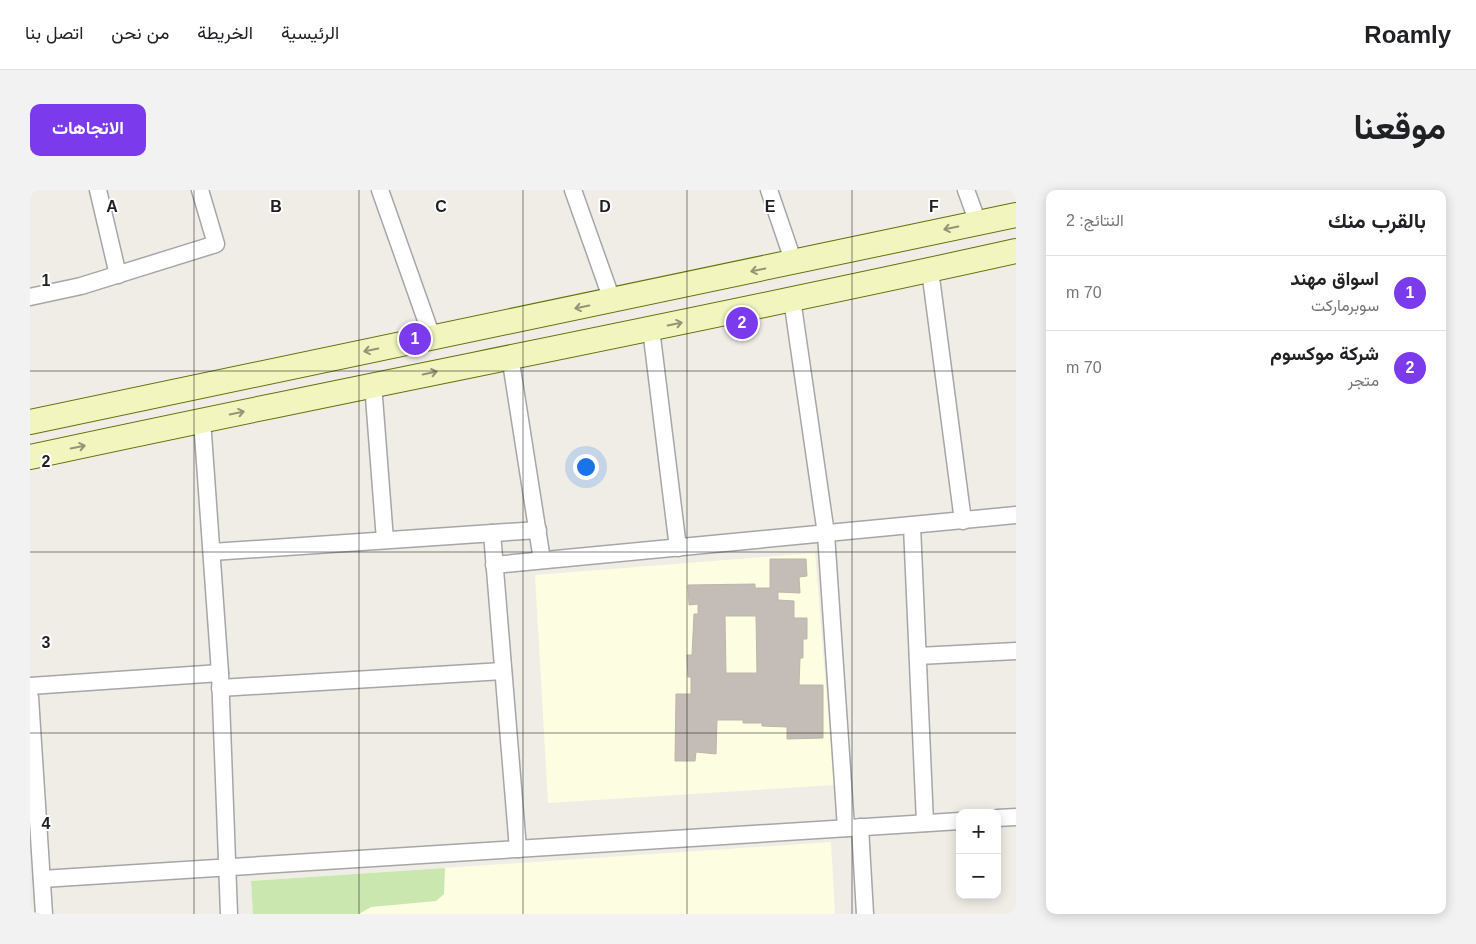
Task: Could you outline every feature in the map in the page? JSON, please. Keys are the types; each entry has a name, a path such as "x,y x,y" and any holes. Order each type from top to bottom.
{"main road":[{"path":"30,422 1016,215"},
{"path":"30,457 373,384 792,300 1016,251"},
{"path":"505,322 510,356"}],"street":[{"path":"98,190 118,275"},
{"path":"30,297 81,286 216,244 200,190"},
{"path":"380,190 432,337"},
{"path":"573,190 612,300"},
{"path":"770,190 794,262"},
{"path":"966,190 978,223"},
{"path":"930,270 963,521"},
{"path":"792,300 826,534 853,827 865,914"},
{"path":"651,329 678,548"},
{"path":"510,356 542,560"},
{"path":"373,384 385,540"},
{"path":"202,420 220,680 229,914"},
{"path":"494,565 1016,515"},
{"path":"912,526 925,823"},
{"path":"212,552 538,530"},
{"path":"492,533 518,848"},
{"path":"918,656 1016,651"},
{"path":"30,686 503,671"},
{"path":"30,698 44,914"},
{"path":"1001,818 1016,817"},
{"path":"42,880 956,821"}],"shaded area":[{"path":"815,553 834,785 548,803 535,575"},
{"path":"831,842 835,914 253,914 251,881"}],"green space":[{"path":"445,868 444,894 436,901 371,907 359,914 253,914 251,881"}],"building":[{"path":"770,559 806,559 807,576 799,577 800,593 778,592 778,600 794,601 794,618 807,618 807,639 803,639 803,658 800,658 799,685 823,685 823,738 787,739 787,727 762,726 762,723 743,723 743,720 717,720 716,754 696,752 695,761 675,761 676,694 691,694 691,677 688,677 687,655 692,655 694,614 698,614 698,604 689,605 688,585 755,584 755,588 770,588","holes":["725,616 756,616 757,673 726,673"]}],"place":[{"name":"شركة موكسوم","path":"742,323"},
{"name":"اسواق مهند","path":"415,339"}]}
